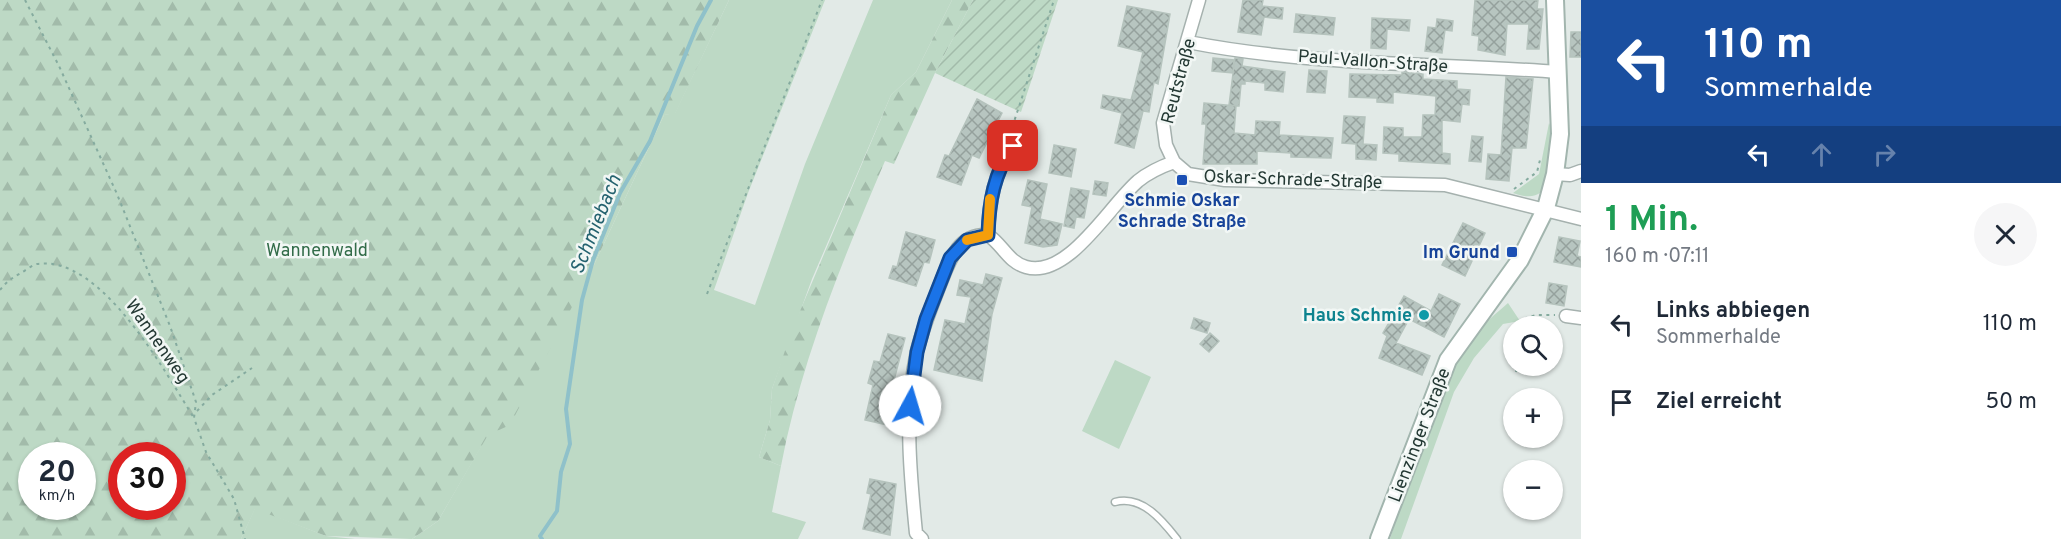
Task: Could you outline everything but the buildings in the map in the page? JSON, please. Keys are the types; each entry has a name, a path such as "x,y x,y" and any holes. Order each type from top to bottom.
{"street":[{"name":"Reutstraße","path":"1174,162 1166,145 1163,123 1199,0"},
{"name":"Lienzinger Straße","path":"1379,539 1448,360 1520,260 1546,208 1555,174 1560,134 1555,0"},
{"name":"Paul-Vallon-Straße","path":"1188,42 1295,56 1559,72"},
{"path":"1013,146 1001,163 990,199 988,235 1012,261 1037,268 1052,266 1075,249 1137,182 1155,168 1174,162"},
{"name":"Oskar-Schrade-Straße","path":"1174,162 1188,174 1225,180 1445,185 1546,208"},
{"path":"1555,174 1570,175 1581,171"},
{"path":"1546,208 1581,219"},
{"path":"922,539 916,533 910,450 911,393 917,352 926,319 950,258 967,240 988,235"},
{"path":"1566,316 1581,318"}],"lane":[{"path":"1115,502 1124,500 1137,503 1158,515 1177,539"}],"path":[{"path":"26,0 59,66 117,194 170,326 197,411"},
{"path":"708,294 822,0"},
{"path":"1013,146 1009,140 1053,0"},
{"path":"1507,199 1509,194 1537,172 1542,153"},
{"name":"Wannenweg","path":"0,290 6,282 36,264 61,266 82,276 116,303 194,418"},
{"path":"1533,316 1566,316"},
{"path":"245,539 234,499 206,452 194,418 197,411 212,395 252,368"}],"green space":[{"name":"Wannenwald","path":"0,0 729,0 675,114 664,115 594,265 510,425 488,435 438,521 412,539 326,536 255,509 241,539 0,539"},
{"path":"729,0 825,0 748,193 714,290 755,305 805,164 873,0 952,0 916,72 891,95 812,279 772,389 770,420 759,457 781,466 772,512 806,522 798,539 412,539 438,521 488,434 594,265 664,115 675,113"},
{"path":"952,0 973,0 935,73 894,164 885,161 854,235 812,349 789,427 781,466 759,457 770,420 772,389 792,330 891,95 916,72"},
{"path":"973,0 1058,0 1021,112 935,73"},
{"path":"1549,123 1550,157 1544,187 1535,196 1513,193 1539,174"},
{"path":"1508,303 1517,316 1503,316 1503,324 1474,358 1454,392 1401,539 1390,539 1424,432 1435,405 1459,355 1486,322"},
{"path":"1115,360 1151,377 1119,449 1082,431"},
{"path":"255,508 326,536 355,539 241,539"}],"waterway":[{"name":"Schmiebach","path":"542,539 540,536 557,511 561,472 570,444 566,409 582,300 593,260 620,193 650,141 697,26 711,0"}],"slow traffic":[{"path":"967,240 974,236 988,235 990,199"}],"place":[{"name":"Schmie Oskar Schrade Straße","path":"1182,180"},
{"name":"Im Grund","path":"1512,252"},
{"name":"Haus Schmie","path":"1424,315"}],"route":[{"path":"910,406 917,352 926,319 950,258 967,240 974,236 988,235 990,199 1001,163 1013,146"}]}
